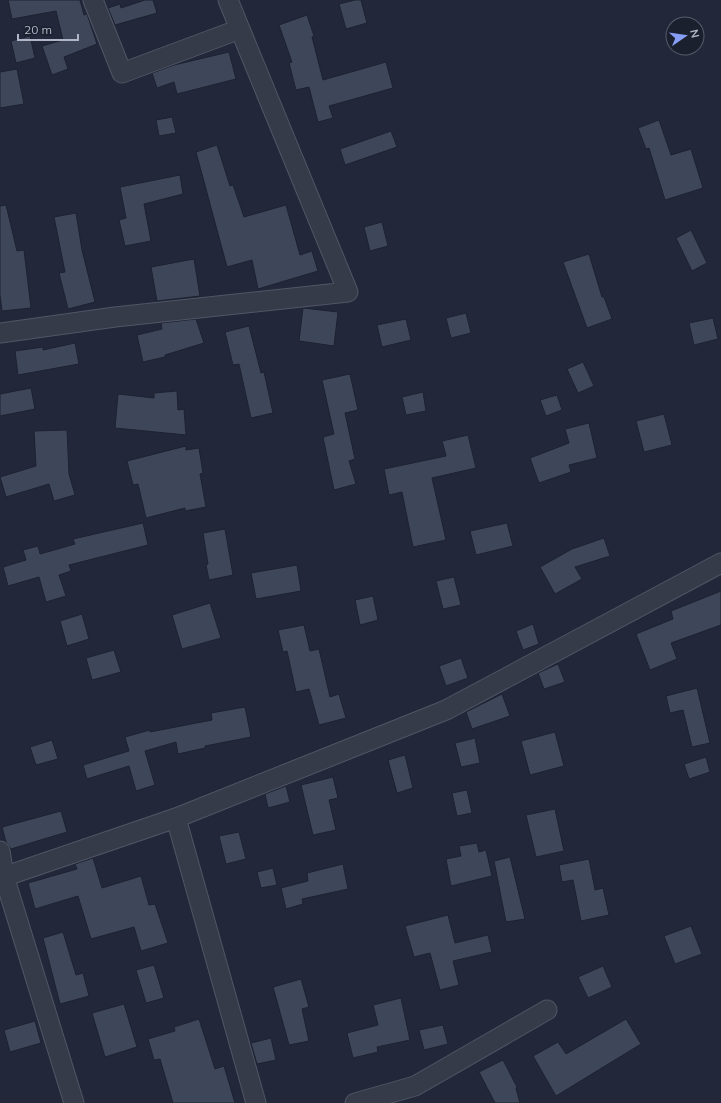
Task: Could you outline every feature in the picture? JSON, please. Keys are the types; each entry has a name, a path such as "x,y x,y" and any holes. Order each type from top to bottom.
{"street":[{"path":"93,0 122,73 240,29"},
{"path":"0,333 116,317 348,292 228,0"},
{"path":"2,877 176,818 446,710 721,563"},
{"path":"176,818 256,1103"},
{"path":"0,851 2,877 74,1103"},
{"path":"355,1103 416,1086 547,1010"}],"building":[{"path":"8,0 80,0 84,15 87,14 97,44 64,57 68,69 52,75 42,46 63,40 56,11 12,19"},
{"path":"145,0 153,0 157,13 115,25 108,8 120,4 121,8"},
{"path":"361,0 367,23 346,29 339,4"},
{"path":"307,15 314,36 312,37 323,80 386,62 393,88 329,106 333,118 318,122 309,87 296,90 289,63 292,62 279,25"},
{"path":"30,36 35,58 16,63 11,41"},
{"path":"229,52 236,79 177,94 174,82 157,88 152,73 174,65"},
{"path":"17,69 24,104 0,108 0,72"},
{"path":"172,117 176,133 159,136 156,120"},
{"path":"659,120 671,155 691,149 703,188 665,200 649,148 646,149 638,128"},
{"path":"391,131 397,147 345,165 340,149"},
{"path":"217,145 230,186 233,185 244,217 286,205 300,255 312,251 318,271 258,289 252,260 227,267 196,152"},
{"path":"180,175 183,194 144,204 151,241 125,246 119,220 126,218 120,187"},
{"path":"6,205 17,251 24,250 31,308 2,311 0,295 0,206"},
{"path":"76,213 82,250 95,302 68,309 59,273 65,272 54,217"},
{"path":"382,222 388,246 370,251 364,227"},
{"path":"691,230 707,263 692,271 676,238"},
{"path":"589,254 602,297 604,297 612,319 587,328 563,262"},
{"path":"194,259 200,296 157,301 151,267"},
{"path":"303,308 338,312 334,346 299,341"},
{"path":"466,313 471,333 451,338 446,318"},
{"path":"713,318 718,339 694,345 689,323"},
{"path":"196,319 204,343 165,355 165,357 143,362 137,335 162,329 161,323"},
{"path":"406,319 411,340 382,347 377,325"},
{"path":"249,326 261,373 264,372 273,413 251,418 239,364 233,365 225,332"},
{"path":"75,343 79,364 18,375 15,351 43,347 43,350"},
{"path":"583,362 594,386 578,393 567,369"},
{"path":"350,374 358,410 345,413 355,459 349,461 356,484 334,490 323,437 334,434 322,380"},
{"path":"31,388 35,409 0,416 0,394"},
{"path":"177,391 178,410 184,409 186,435 115,428 118,394 154,398 154,393"},
{"path":"423,392 426,411 406,415 402,397"},
{"path":"557,395 562,410 546,416 540,400"},
{"path":"664,414 672,445 644,452 636,421"},
{"path":"589,423 597,458 569,465 571,472 539,483 530,458 569,443 565,429"},
{"path":"67,430 69,474 75,495 54,501 49,484 6,497 0,477 36,466 34,431"},
{"path":"468,435 476,468 432,478 446,540 413,547 402,492 389,495 384,469 446,456 442,441"},
{"path":"186,446 186,450 199,448 203,473 200,474 206,507 185,511 185,508 146,518 138,484 133,485 127,461"},
{"path":"143,523 148,545 69,565 71,571 59,575 66,596 46,602 39,577 8,586 3,567 26,560 23,550 38,546 40,554 75,544 73,539"},
{"path":"507,523 513,546 476,555 470,531"},
{"path":"225,529 233,575 209,580 203,533"},
{"path":"604,538 610,556 575,567 582,579 555,594 540,567 572,549"},
{"path":"297,565 301,591 256,599 251,573"},
{"path":"454,577 461,605 443,609 436,581"},
{"path":"721,591 721,625 671,643 677,659 650,670 636,634 673,619 671,611"},
{"path":"373,596 378,620 360,625 355,600"},
{"path":"210,603 221,638 182,649 172,615"},
{"path":"82,614 89,639 67,646 60,621"},
{"path":"533,624 539,644 523,650 516,631"},
{"path":"304,625 310,651 319,649 330,697 339,694 346,718 319,725 309,689 296,692 287,651 283,652 278,630"},
{"path":"114,650 121,672 92,680 86,658"},
{"path":"461,658 468,678 446,686 439,666"},
{"path":"558,664 565,682 544,689 538,673"},
{"path":"697,688 710,743 692,747 683,710 670,713 666,696"},
{"path":"502,694 510,716 472,729 466,712"},
{"path":"245,707 251,737 205,746 205,748 178,754 176,742 145,751 155,785 136,791 129,766 87,779 83,765 129,751 125,737 150,730 150,732 212,720 211,713"},
{"path":"555,732 564,766 530,775 521,741"},
{"path":"475,738 480,763 461,767 455,743"},
{"path":"52,740 58,759 36,765 30,747"},
{"path":"405,755 413,788 397,793 388,760"},
{"path":"706,757 710,772 689,779 684,764"},
{"path":"333,777 338,798 329,800 336,830 313,835 301,785"},
{"path":"286,786 290,802 268,808 265,794"},
{"path":"467,790 472,813 457,816 452,793"},
{"path":"555,809 564,851 536,857 526,815"},
{"path":"61,811 67,832 11,849 6,842 2,827"},
{"path":"239,832 246,859 226,864 219,836"},
{"path":"477,843 479,852 486,850 492,876 451,886 446,859 461,856 459,846"},
{"path":"510,857 525,919 506,922 494,861"},
{"path":"93,858 102,888 141,876 149,905 155,904 168,943 141,951 134,927 91,939 78,896 35,909 28,883 77,869 75,864"},
{"path":"589,859 595,890 603,888 609,915 581,921 573,880 562,882 559,865"},
{"path":"343,864 348,889 302,899 303,904 286,909 281,888 308,881 307,873"},
{"path":"273,868 277,885 261,888 257,872"},
{"path":"448,915 455,943 488,935 492,952 453,961 459,985 440,990 430,953 414,957 405,926"},
{"path":"691,926 702,954 675,964 664,936"},
{"path":"63,932 76,975 83,973 89,996 60,1004 43,938"},
{"path":"154,965 164,998 146,1003 136,970"},
{"path":"603,966 612,987 588,998 578,977"},
{"path":"301,979 309,1007 302,1009 309,1041 289,1045 273,987"},
{"path":"401,998 410,1040 377,1047 378,1052 353,1058 347,1033 378,1025 373,1005"},
{"path":"124,1004 137,1047 105,1057 92,1013"},
{"path":"199,1019 215,1069 224,1066 235,1103 173,1103 160,1059 154,1060 148,1039 175,1031 174,1027"},
{"path":"626,1019 641,1044 556,1096 533,1056 558,1042 566,1054"},
{"path":"35,1021 41,1043 10,1052 4,1030"},
{"path":"443,1025 448,1044 424,1050 419,1030"},
{"path":"271,1038 276,1060 257,1064 251,1043"},
{"path":"503,1060 517,1087 520,1103 495,1103 479,1072"}]}
